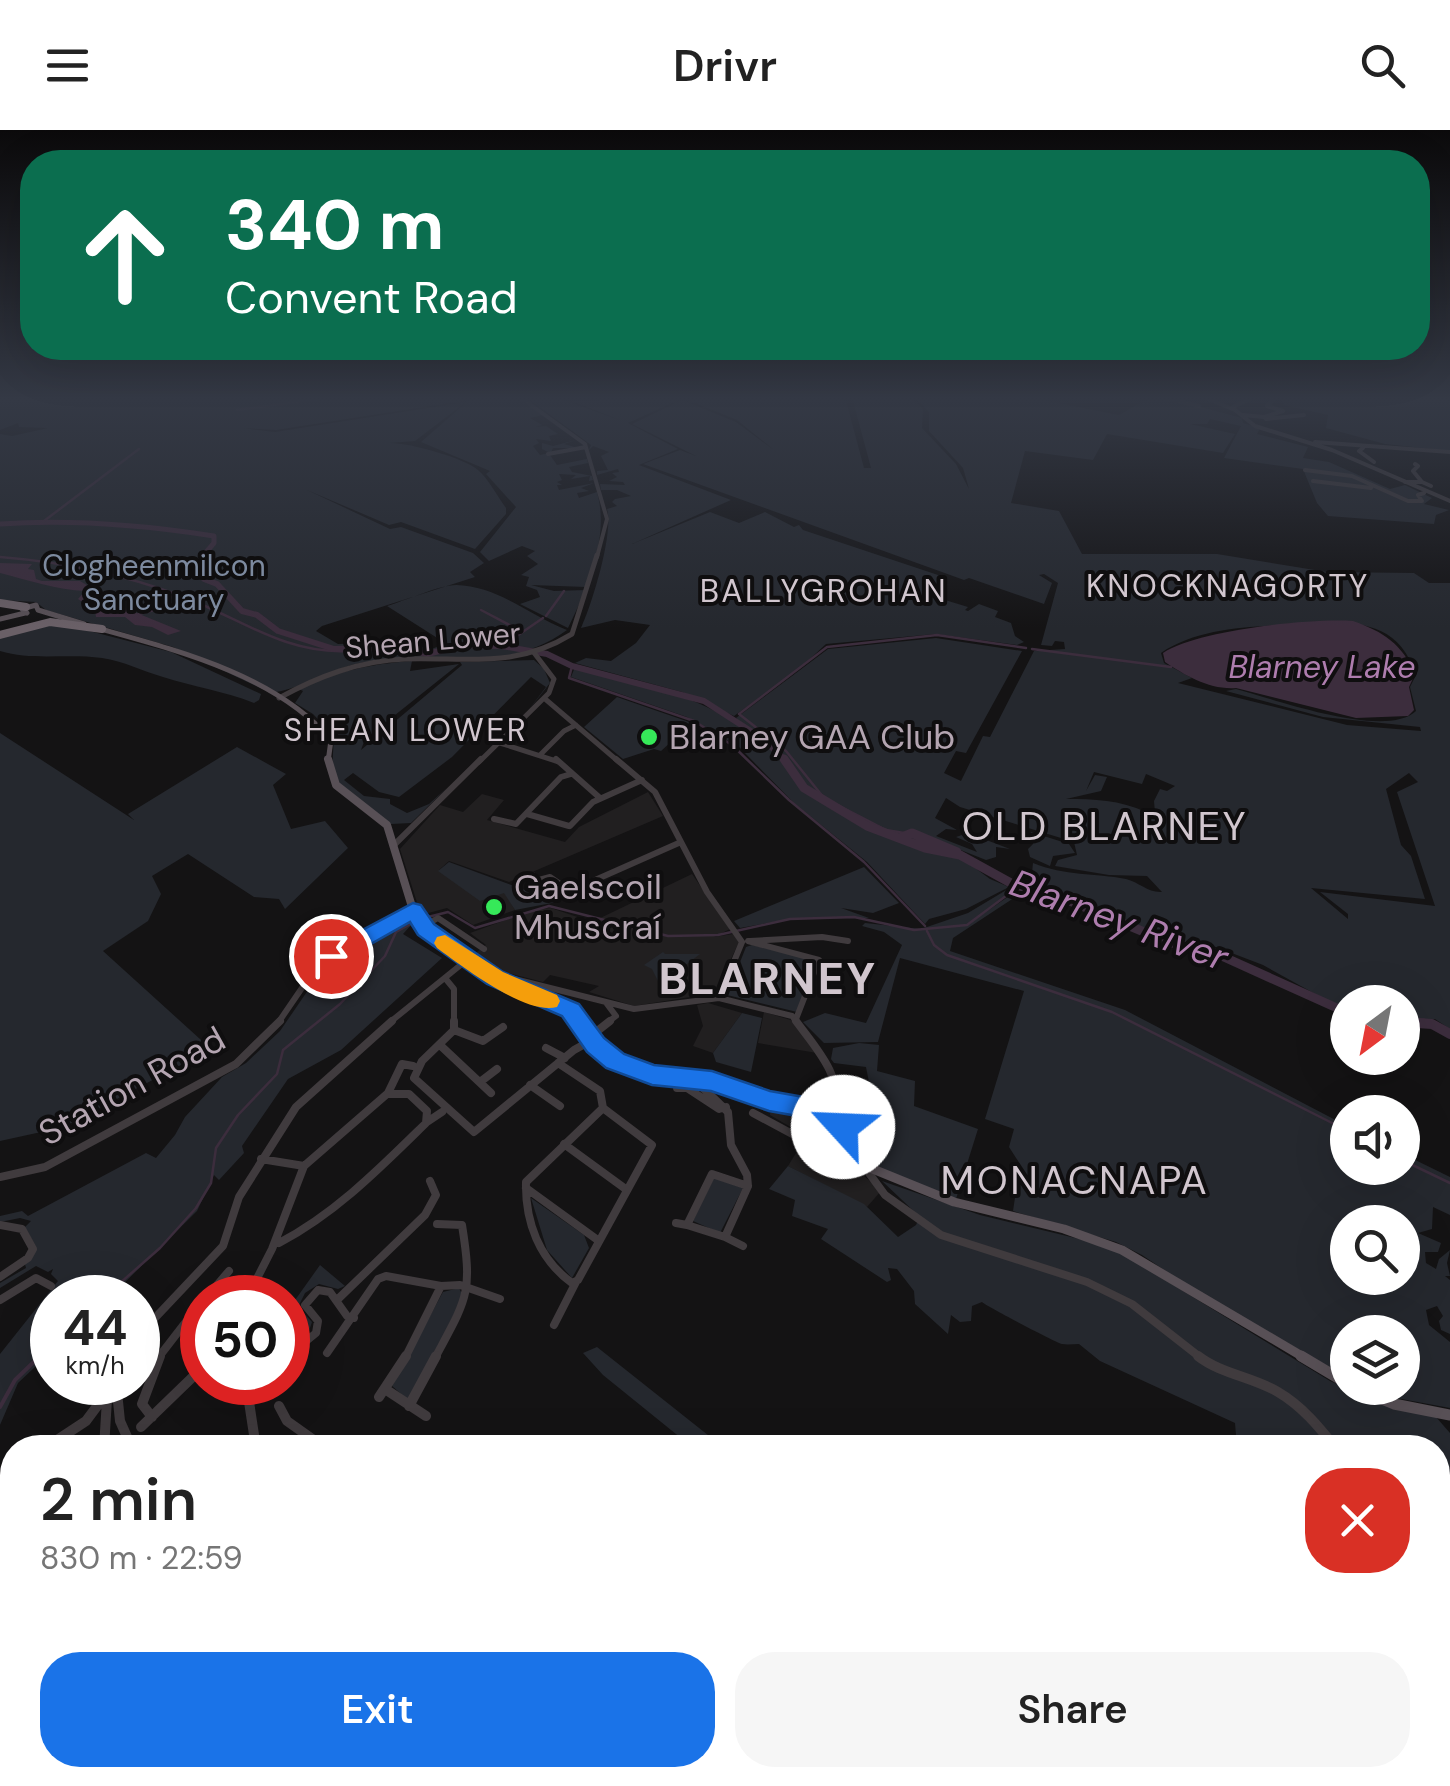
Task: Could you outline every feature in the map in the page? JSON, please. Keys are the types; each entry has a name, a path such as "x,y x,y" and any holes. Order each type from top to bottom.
{"highway":[{"path":"0,603 29,611 9,631"},
{"path":"0,635 50,622 102,629"}],"main road":[{"path":"0,619 29,611 169,648 309,713 332,740 328,762 336,785 380,818 390,835 418,919 459,953 515,989 571,1010 615,1061 638,1071 702,1079 769,1101 835,1112 851,1154 864,1166 954,1202 1064,1229 1122,1250 1330,1373"},
{"path":"1399,1405 1450,1415"}],"street":[{"name":"Shean Lower","path":"278,698 322,676 375,662 493,661 535,655 565,640 580,621 607,523 594,474"},
{"path":"1339,474 1352,476 1414,502 1422,501 1418,495 1425,493"},
{"path":"1382,474 1450,501"},
{"path":"1416,474 1422,482"},
{"path":"1313,481 1386,492"},
{"path":"1400,482 1431,486"},
{"path":"393,846 552,689 554,678 535,655"},
{"path":"544,698 655,792 736,934 745,942 820,960 796,1018"},
{"path":"534,708 565,716"},
{"path":"542,754 564,731 576,726"},
{"path":"499,743 556,759 600,798"},
{"path":"494,820 516,824 561,778 572,773"},
{"path":"527,814 572,827 600,798 642,780"},
{"path":"390,835 406,835"},
{"path":"533,876 539,880 548,877 559,886 572,889 682,842"},
{"path":"418,919 438,918 484,949"},
{"name":"Station Road","path":"0,1178 45,1167 236,1064 272,1033 304,985 328,959 418,919"},
{"path":"745,942 822,937 848,941"},
{"path":"715,998 745,942"},
{"path":"456,968 459,953"},
{"path":"160,1313 223,1246 232,1212 260,1159 310,1092 446,976 472,962"},
{"path":"446,976 472,962"},
{"path":"485,971 642,1009 715,998 796,1018 829,1066 838,1102 835,1112"},
{"path":"446,976 454,989 454,1030 426,1056 414,1078 474,1132 616,1016 605,1000"},
{"path":"515,989 526,980"},
{"path":"515,989 526,983 538,983"},
{"path":"454,1030 484,1041 498,1028"},
{"path":"441,1046 491,1093"},
{"path":"546,1048 600,1091 603,1108 652,1142 554,1325"},
{"path":"261,1275 278,1243 285,1210 304,1166 387,1094 402,1064 413,1066"},
{"path":"480,1082 497,1069"},
{"path":"702,1079 703,1088 728,1107 734,1129 731,1145 746,1170 748,1186 725,1237"},
{"path":"530,1085 560,1106"},
{"path":"677,1088 687,1088 719,1109 728,1107"},
{"path":"387,1094 410,1094 419,1100 428,1111 426,1123"},
{"path":"576,1282 568,1282 542,1253 525,1187 531,1174 603,1108"},
{"path":"278,1243 323,1217 442,1112"},
{"path":"753,1113 783,1125 849,1164 864,1166 867,1176 921,1224 964,1243 1087,1282 1132,1304 1208,1364 1278,1391 1325,1435"},
{"path":"564,1144 627,1190"},
{"path":"260,1159 304,1166"},
{"path":"687,1225 713,1169 748,1186"},
{"path":"336,1300 425,1216 436,1195 430,1181"},
{"path":"525,1187 599,1241"},
{"path":"0,1225 10,1223 22,1228 32,1245 32,1253 0,1278"},
{"path":"409,1406 420,1392 464,1304 468,1287 469,1255 462,1226 437,1224"},
{"path":"676,1224 743,1246"},
{"path":"225,1275 229,1271"},
{"path":"327,1353 381,1277 468,1287 500,1299"},
{"path":"0,1300 30,1282"},
{"path":"426,1416 382,1393 414,1343 440,1286"},
{"path":"310,1298 324,1289 346,1316 354,1318"},
{"path":"310,1311 316,1318 316,1333 310,1338"},
{"path":"152,1417 142,1404 148,1376 158,1352 180,1327"},
{"path":"141,1427 180,1390"},
{"path":"68,1435 87,1422 101,1405"},
{"path":"105,1435 107,1405"},
{"path":"118,1405 126,1435"},
{"path":"251,1435 254,1405"},
{"path":"280,1406 287,1420 308,1435"}],"shaded area":[{"path":"648,792 663,816 509,882 449,861 439,870 505,893 515,910 473,925 447,908 421,915 400,849 440,805 463,812 482,794 504,800 487,820 565,842 579,827"},
{"path":"692,874 730,929 714,937 733,934 739,942 715,993 634,1006 589,992 599,986 550,975 543,982 493,969 473,955 486,945 470,933 536,909 551,908 592,922"},
{"path":"708,1003 742,1013 713,1053 693,1046 703,1026 697,1005"},
{"path":"764,1012 794,1021 817,1053 758,1043"},
{"path":"771,1105 833,1117 838,1129 813,1140 770,1115"},
{"path":"801,1145 826,1159 854,1167 881,1191 867,1207 788,1166"}],"green space":[{"name":"Clogheenmilcon Sanctuary","path":"0,474 482,474 506,508 506,514 475,549 401,522 389,525 307,490 390,529 401,527 473,553 484,563 470,572 475,577 445,587 486,590 567,630 516,654 356,664 287,690 269,692 173,647 46,610 36,602 0,600","holes":["412,597 387,606 442,641 443,645 431,649 400,642 338,644 316,631"]},
{"path":"486,474 559,474 559,490 594,483 581,488 589,491 577,493 579,498 597,492 601,516 597,551 586,587 531,585 554,591 586,590 568,628 520,604 540,597 537,590 526,586 529,577 521,575 538,564 527,556 535,551 522,546 489,561 480,552 516,507"},
{"path":"614,474 663,474 731,500 632,544 710,512 739,523 765,512 794,527 799,525 803,530 938,575 944,579 933,590 945,600 968,607 968,611 979,604 998,611 995,617 1011,623 1015,636 1024,642 1017,645 936,634 826,644 798,670 734,716 682,692 575,663 586,658 611,661 636,643 650,625 615,620 581,628 605,551 607,509 617,506 612,502 615,499 631,496 617,490 601,490 600,484 625,485 609,481 617,477"},
{"path":"671,474 961,474 969,489 965,474 1019,474 1011,503 1059,511 1082,554 1217,554 1327,572 1414,573 1429,583 1450,583 1450,1029 1435,1019 1420,1019 1420,985 1330,985 1330,1002 1263,965 1216,947 1175,940 1058,894 1020,884 1033,883 1038,876 1032,873 1033,863 1126,879 1162,892 1147,876 1109,875 1055,866 1058,860 1077,855 1074,842 960,807 946,798 935,818 957,830 946,829 936,836 977,852 972,844 956,837 968,833 1010,849 996,847 996,857 986,860 925,836 942,850 888,834 918,847 959,856 990,879 1009,887 925,924 867,862 794,803 739,747 687,717 571,677 575,667 665,691 708,708 748,731 736,718 828,649 936,638 1022,651 966,753 956,751 944,773 961,781 983,736 990,737 1034,651 1065,649 1064,642 1041,645 1058,583 1039,575 1052,583 1044,604 969,578 964,580","holes":["1324,622 1369,627 1402,647 1416,675 1410,687 1416,711 1401,719 1380,721 1329,715 1236,689 1226,691 1323,717 1420,727 1421,731 1347,725 1178,683 1192,678 1164,663 1161,653 1198,636 1240,628","1094,772 1142,784 1146,774 1175,786 1167,791 1160,789 1154,801 1155,813 1144,817 1141,815 1146,812 1117,803 1066,799 1101,791 1107,777 1095,775 1086,791","1409,773 1418,782 1397,792 1435,906 1320,892 1348,914 1348,919 1311,888 1425,899 1411,856 1401,845 1386,789"]},
{"path":"1305,474 1357,474 1390,489 1405,485 1432,498 1424,504 1449,510 1436,515 1434,524 1328,516 1317,503"},
{"path":"66,625 171,652 261,694 259,700 254,703 110,659 25,656 0,651 0,638 32,626"},
{"path":"534,660 544,669 550,683 527,712 546,687 531,677 452,757 399,797 379,792 353,773 344,780 364,796 390,799 390,804 407,813 429,804 449,786 411,823 391,824 340,787 332,771 334,736 313,714 295,703 303,691 299,689 354,669 412,661 410,671 459,664 365,739 361,750 462,665 460,662"},
{"name":"Blarney GAA Club","path":"617,697 692,723 661,751 654,749 623,759 584,727"},
{"path":"0,733 134,820 128,814 237,747 286,774 273,785 291,829 325,821 348,848 285,909 279,899 254,897 188,854 152,876 161,894 148,921 103,951 211,1049 64,1127 0,1141"},
{"path":"1031,832 1069,844 1075,853 1053,856 1050,866 1030,857"},
{"path":"449,862 557,902 515,910 504,893 480,901 438,871"},
{"path":"864,867 899,903 873,913 841,908 869,918 790,919 740,928 734,921"},
{"path":"1013,886 1016,888 966,926 1019,889 1040,892 1023,892 953,938 950,951 1125,1010 1330,1117 1330,1185 1420,1185 1420,1162 1450,1177 1450,1215 1433,1207 1432,1229 1420,1232 1420,1205 1330,1205 1330,1295 1420,1295 1420,1234 1441,1243 1438,1252 1425,1252 1426,1263 1436,1269 1439,1259 1450,1250 1450,1276 1445,1276 1450,1280 1450,1334 1441,1330 1439,1321 1443,1316 1437,1306 1426,1310 1429,1325 1450,1342 1450,1408 1420,1402 1420,1315 1330,1315 1330,1367 1116,1242 1013,1211 1020,1164 1009,1147 1014,1129 985,1119 1024,991 900,958 878,1042 824,1043 803,1022 825,1013 866,1023 902,945 884,932 862,926 865,923 921,929 968,913"},
{"path":"403,919 413,923 403,934 442,958 341,1050 288,1079 242,1146 244,1153 219,1180 214,1175 197,1211 132,1275 52,1275 53,1269 48,1272 36,1266 0,1288 0,1283 26,1268 36,1247 25,1227 31,1221 20,1218 0,1222 0,1216 22,1211 28,1216 146,1153 156,1158 185,1117 222,1077 246,1063 280,1031 326,964"},
{"path":"752,945 812,959 816,964 797,1012 727,995 746,947"},
{"path":"663,952 700,954 660,985 652,969 644,965"},
{"path":"742,1013 762,1018 751,1072 716,1062 713,1053"},
{"path":"859,1043 879,1045 877,1071 915,1081 914,1106 978,1129 956,1199 874,1166 863,1153 858,1120 847,1115 843,1107 874,1107 866,1067 834,1063 831,1059 833,1048"},
{"path":"788,1166 864,1204 898,1237 916,1225 920,1217 882,1181 980,1215 1092,1242 1121,1253 1330,1381 1330,1405 1393,1405 1436,1417 1450,1435 1236,1435 1235,1423 1100,1361 1079,1344 1057,1342 982,1302 972,1306 971,1321 960,1322 951,1315 948,1334 915,1304 914,1291 897,1269 888,1268 891,1280 887,1282 821,1239 828,1229 792,1216 795,1200 769,1189"},
{"path":"714,1178 743,1188 720,1233 693,1221"},
{"path":"531,1198 584,1235 589,1248 572,1278 547,1250"},
{"path":"320,1265 345,1286 338,1289 319,1284 310,1290 310,1279"},
{"path":"459,1288 463,1296 414,1396 407,1399 392,1386 443,1292"},
{"path":"30,1316 30,1372 18,1383 0,1425 0,1354"},
{"path":"597,1347 708,1435 677,1435 603,1375 583,1353"}],"water":[{"path":"0,563 32,564 28,569 34,570 36,579 42,581 80,581 127,609 181,631 168,635 152,627 135,625 125,617 96,617 95,611 78,599 85,591 0,573"},
{"name":"Blarney Lake","path":"1353,621 1391,640 1410,664 1415,674 1409,687 1414,710 1408,716 1356,718 1236,688 1217,687 1165,662 1163,653 1201,638 1255,627"}],"waterway":[{"path":"44,521 106,474"},
{"name":"Blarney River","path":"0,524 107,524 214,536 214,543 202,557"},
{"name":"Blarney River","path":"204,555 200,560 204,579 217,584 242,611 257,615 278,631 334,649 399,647 427,654 465,645 502,646 547,654 572,666 704,701 763,739 784,759"},
{"path":"0,557 115,575 181,596 302,647 347,651"},
{"path":"546,616 564,591"},
{"path":"139,614 158,609 173,596"},
{"path":"481,610 519,630"},
{"path":"502,646 543,618"},
{"path":"910,834 886,830 824,798 786,751 739,714 827,647 937,635 1026,648"},
{"path":"1032,649 1171,667"},
{"path":"572,666 569,678 694,721 732,745 789,800 864,862 925,926"},
{"name":"Blarney River","path":"784,759 804,788 867,826 925,848 960,855 1018,887 1058,896 1168,942 1215,953 1330,1005"},
{"path":"900,838 912,833 957,852"},
{"path":"424,918 448,912 475,928 549,906 668,936 718,935 790,919 854,917 914,930 967,925 1018,887"},
{"path":"129,1275 196,1208 211,1183 216,1148 238,1115 277,1074 283,1050 340,1004 385,956 396,932 416,921"},
{"path":"927,931 934,945 947,955 1112,1012 1330,1122"},
{"name":"Blarney River","path":"1424,1023 1402,1022 1432,1024 1450,1034"},
{"path":"1420,1169 1450,1183"},
{"path":"0,1407 15,1380 30,1366"}],"slow traffic":[{"path":"445,943 495,978 549,1001"}],"place":[{"name":"Blarney GAA Club","path":"649,737"},
{"name":"Gaelscoil Mhuscraí","path":"494,907"}],"district":[{"name":"KNOCKNAGORTY","path":"1228,586"},
{"name":"BALLYGROHAN","path":"824,591"},
{"name":"SHEAN LOWER","path":"406,730"},
{"name":"OLD BLARNEY","path":"1105,826"},
{"name":"BLARNEY","path":"768,978"},
{"name":"MONACNAPA","path":"1075,1180"}],"route":[{"path":"331,956 413,910 426,929 495,978 571,1010 596,1045 615,1061 652,1075 712,1081 769,1101 834,1112 843,1127"}]}
